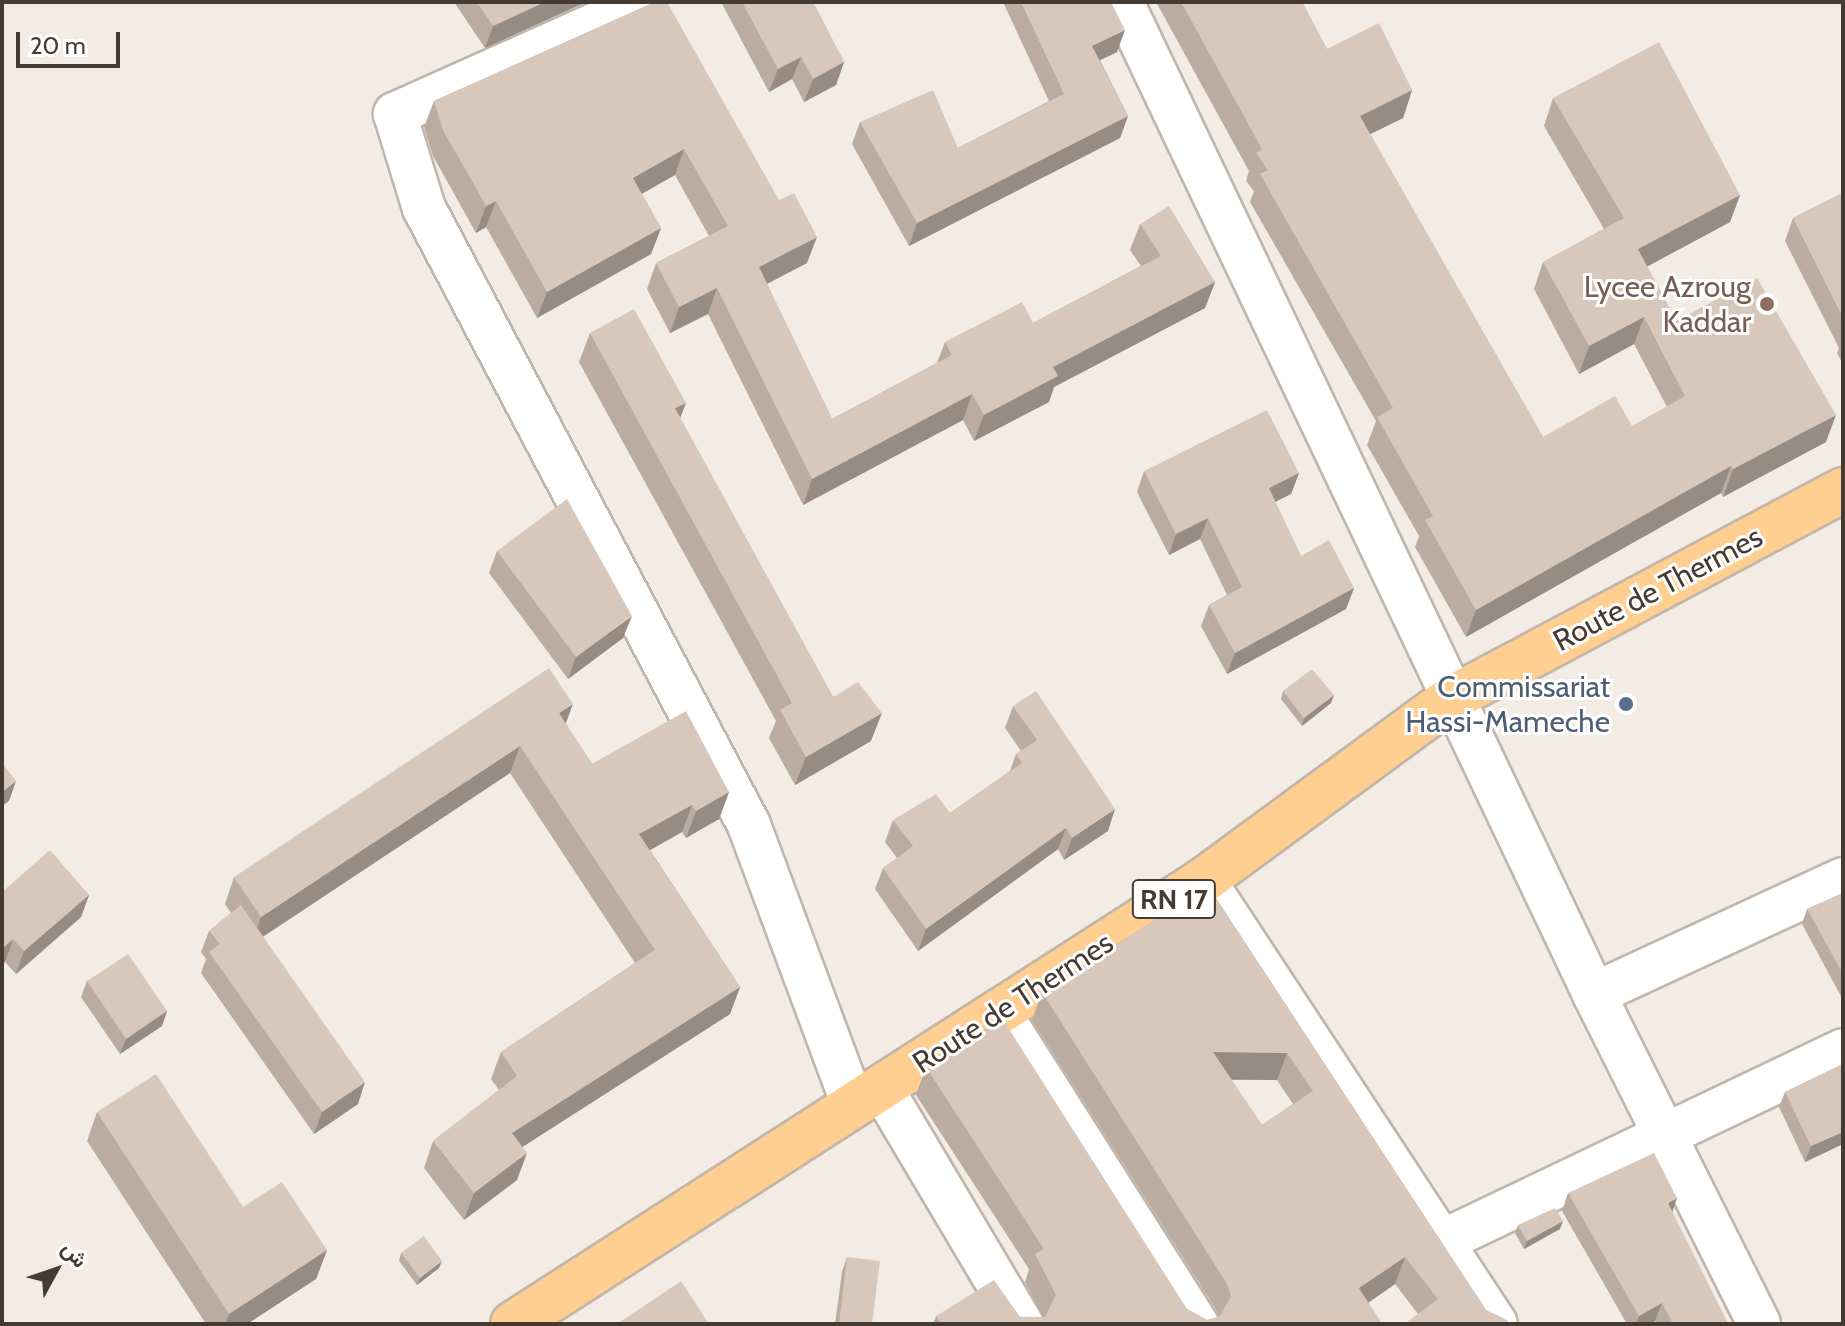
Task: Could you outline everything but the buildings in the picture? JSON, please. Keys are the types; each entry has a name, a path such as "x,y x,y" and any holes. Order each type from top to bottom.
{"main road":[{"name":"Route de Thermes","path":"513,1324 1204,880 1452,698 1840,499"}],"street":[{"path":"645,2 395,114 424,208 749,825 867,1096 1022,1324"},
{"path":"1122,2 1594,994 1668,1134 1759,1324"},
{"path":"1594,994 1843,879"},
{"path":"1204,880 1445,1240 1496,1324"},
{"path":"999,1012 1197,1324"},
{"path":"1445,1240 1843,1050"}],"place":[{"name":"Lycee Azroug Kaddar","path":"1767,304"},
{"name":"Commissariat Hassi-Mameche","path":"1626,704"}]}
